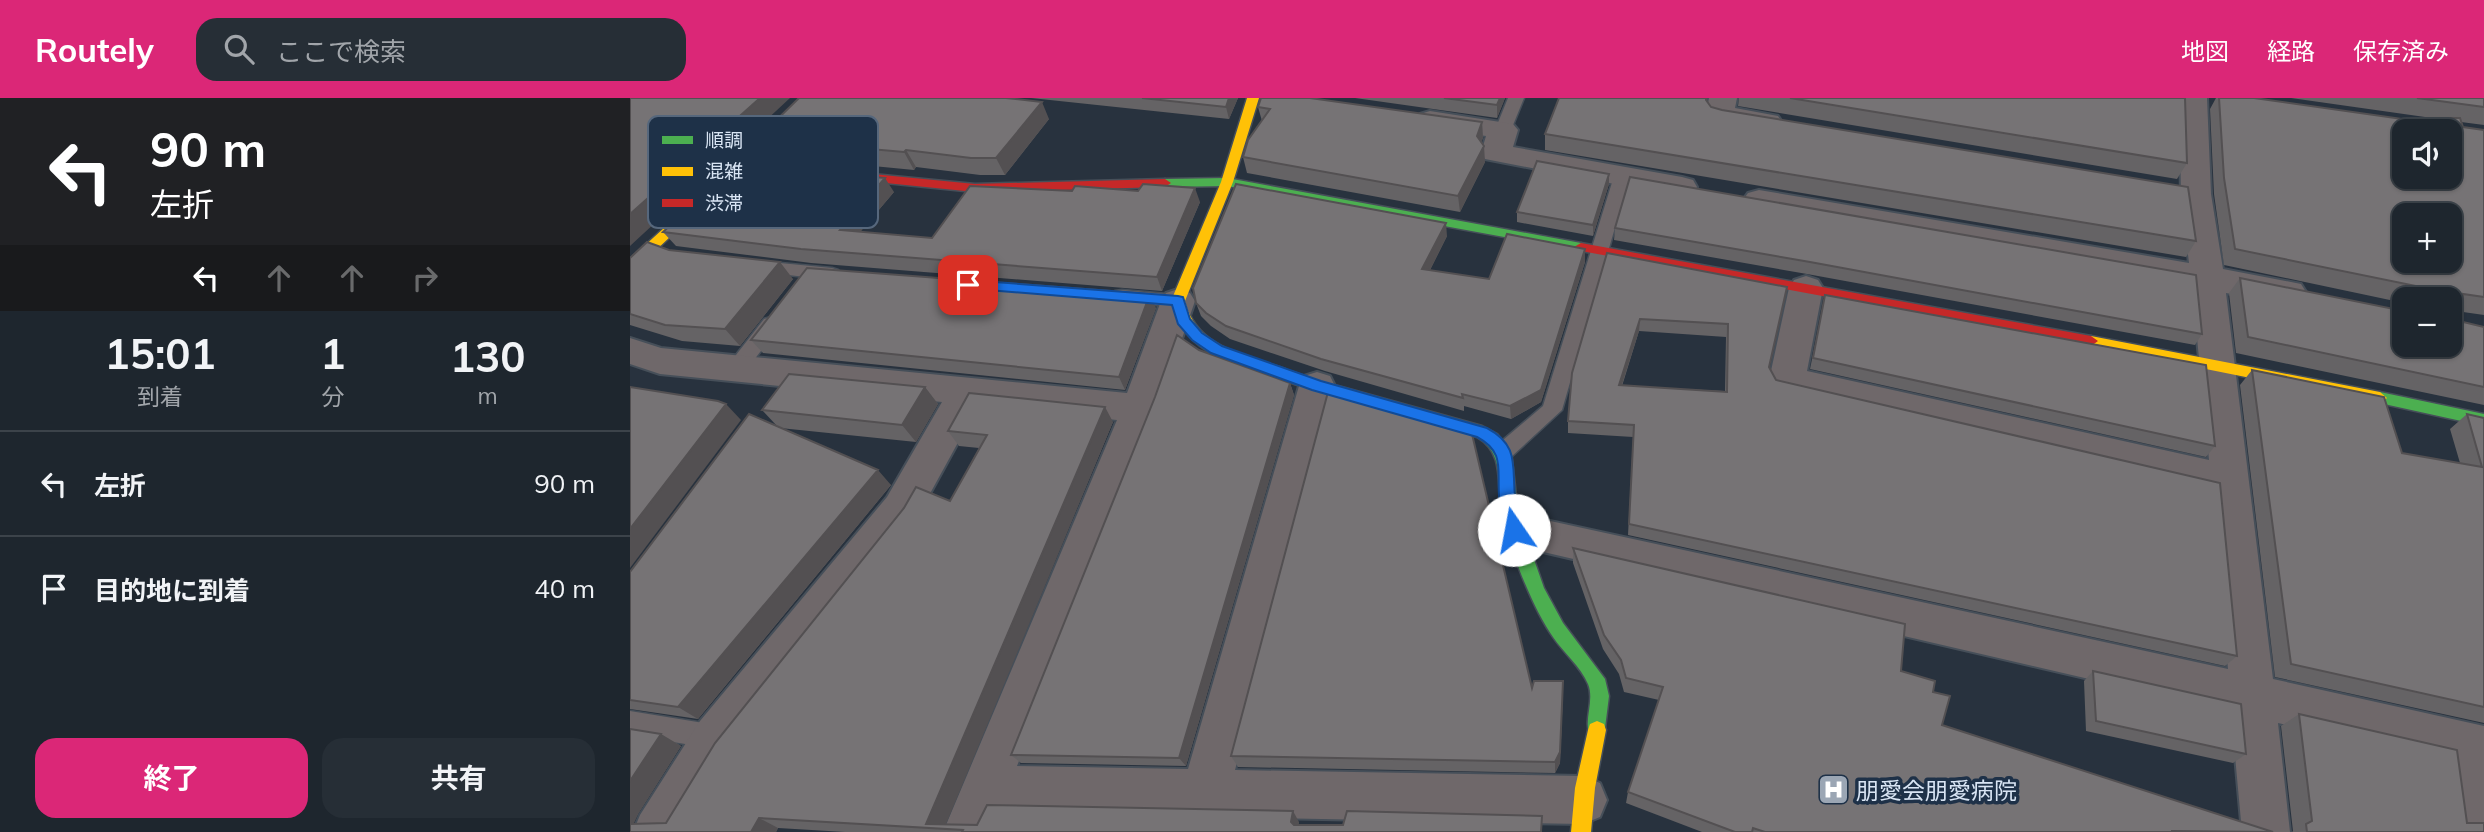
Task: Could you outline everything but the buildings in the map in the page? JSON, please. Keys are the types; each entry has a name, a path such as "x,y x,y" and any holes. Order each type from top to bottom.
{"street":[{"path":"1178,301 1183,321 1197,337 1217,350 1317,386 1482,432 1496,440 1503,452 1507,469 1507,498 1514,530 1536,594 1567,643 1588,666 1598,685 1598,712 1582,816 1326,814 1205,794 976,811 1140,408 1178,301 1227,182 1253,98"},
{"path":"1723,98 1720,114 1800,127"},
{"path":"2209,99 2183,192 2207,275 2219,365 2266,832"},
{"path":"1396,115 1503,130 1496,153 2207,275 2312,297"},
{"path":"878,180 975,188 1227,182 2219,365 2484,420"},
{"path":"630,267 671,228"},
{"path":"1806,288 1787,380 2231,481"},
{"path":"630,351 660,361 736,369 781,386 967,392 1140,408"},
{"path":"1205,794 1317,386"},
{"path":"657,832 716,737 901,509 967,392"},
{"path":"1514,530 2472,745 2469,832"}],"lane":[{"path":"1503,130 1516,98"},
{"path":"1503,452 1552,410 1622,176"},
{"path":"651,247 674,255"},
{"path":"748,265 852,276"},
{"path":"736,369 811,272"},
{"path":"1110,295 1178,301"},
{"path":"630,723 716,737"}],"traffic: fast":[{"path":"1165,183 1227,182 1581,247"},
{"path":"1280,373 1317,386 1482,432 1492,438 1503,451 1510,514 1536,590 1557,629 1596,679 1600,696 1597,730"},
{"path":"2380,398 2484,420"}],"traffic: slow":[{"path":"1253,98 1227,182 1178,301 1184,322 1192,333 1214,349 1280,373"},
{"path":"630,267 672,228"},
{"path":"2091,341 2380,398"},
{"path":"1581,832 1585,788 1597,730"}],"traffic: jam":[{"path":"878,179 975,188 1165,183"},
{"path":"1581,247 2091,341"}],"place":[{"name":"朋愛会朋愛病院","path":"1833,790"}],"route":[{"path":"968,285 1178,301 1183,321 1197,337 1217,350 1317,386 1482,432 1496,440 1503,452 1507,469 1507,498 1514,530"}]}
